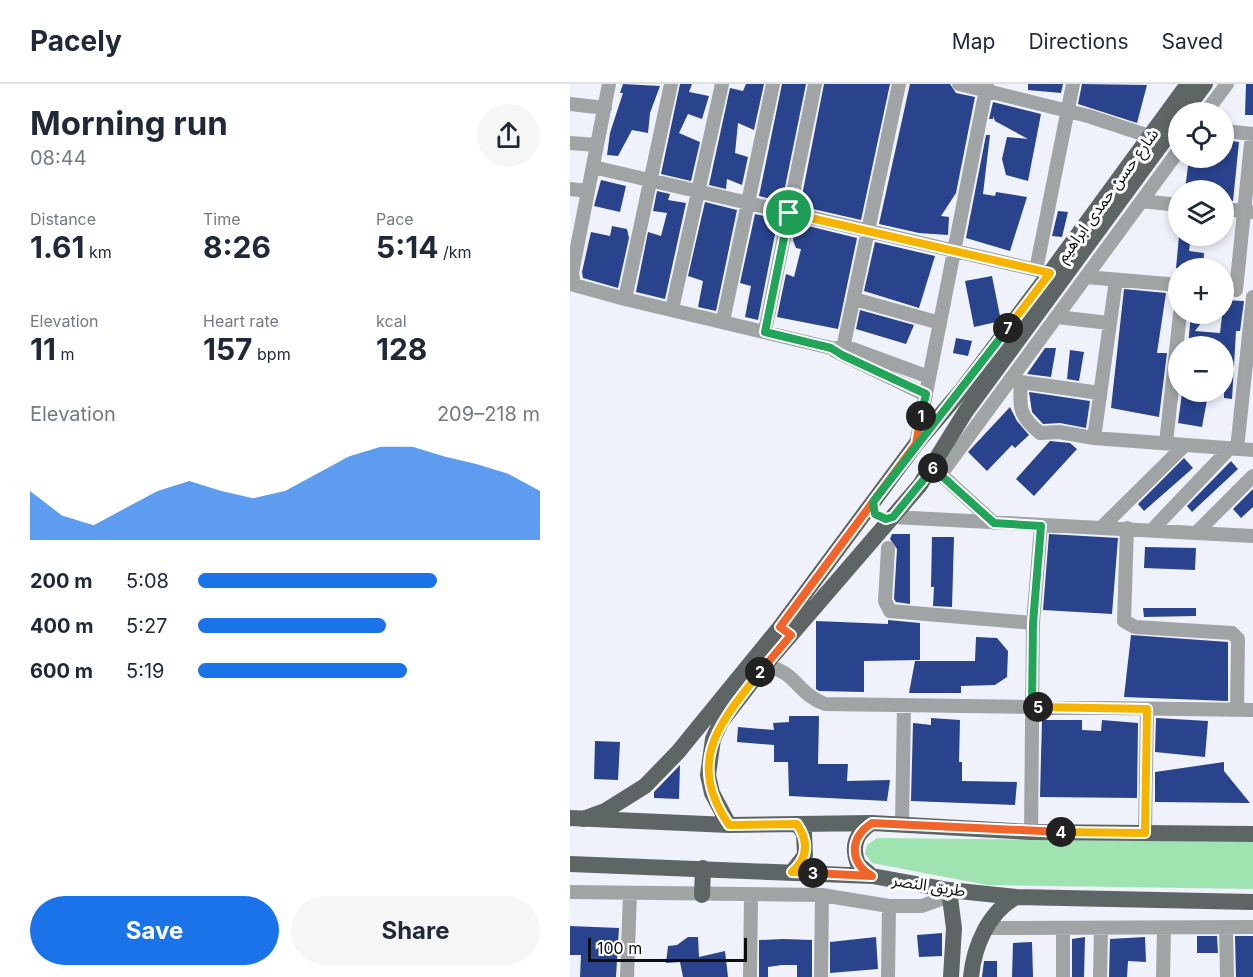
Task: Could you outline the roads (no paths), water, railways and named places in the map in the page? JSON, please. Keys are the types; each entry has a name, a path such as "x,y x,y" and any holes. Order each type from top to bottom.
{"main road":[{"name":"شارع حسن حمدى ابراهيم","path":"729,825 712,793 709,757 721,722 764,666 873,502 916,444 961,391 1043,272 1188,84"},
{"path":"1192,102 1205,84"},
{"name":"شارع حسن حمدى ابراهيم","path":"577,819 626,800 656,778 786,631 937,471 966,411 1168,135"},
{"path":"873,502 873,508 880,518 893,517"},
{"path":"577,819 729,825 872,823 1031,832 1253,834"},
{"path":"872,823 857,836 854,845 858,864 872,876"},
{"path":"792,872 805,855 804,833 797,824"},
{"name":"طريق النصر","path":"570,864 872,876 948,889 1016,897 1253,902"},
{"path":"702,895 703,868"},
{"path":"948,889 954,928 951,977"},
{"path":"971,977 975,951 986,927 1000,909 1016,897"}],"street":[{"path":"609,84 588,190 575,237 571,272 572,281 577,287 839,350 929,377"},
{"path":"625,299 671,84"},
{"path":"672,309 722,84"},
{"path":"723,321 773,84"},
{"path":"765,332 815,84"},
{"path":"839,350 854,299 899,84"},
{"path":"959,84 987,87 1149,136"},
{"path":"593,167 1043,272 1067,110 1073,84"},
{"path":"1214,102 1227,84"},
{"path":"916,444 987,87"},
{"path":"570,104 605,108"},
{"path":"1234,133 1253,134 1248,211 1234,272"},
{"path":"570,143 597,146"},
{"path":"994,523 937,471 1016,381 1057,317 1168,165"},
{"path":"570,189 588,190"},
{"path":"1142,201 1168,204"},
{"path":"1086,277 1168,284"},
{"path":"1094,438 1116,280"},
{"path":"1234,290 1253,291"},
{"path":"1152,530 1233,448 1253,297"},
{"path":"854,299 940,323"},
{"path":"1057,317 1109,323"},
{"path":"1166,443 1179,324"},
{"path":"839,350 926,394"},
{"path":"1016,381 1100,393"},
{"path":"1016,381 1019,406 1024,418 1040,433 1059,432 1094,438 1253,450"},
{"path":"1102,527 1185,445"},
{"path":"1197,532 1253,476"},
{"path":"893,517 1041,526 1251,533"},
{"path":"1031,832 1033,623 1041,526"},
{"path":"1127,528 1124,621 1135,627 1232,633 1238,639 1237,710"},
{"path":"888,548 885,601 888,610 1033,623"},
{"path":"764,666 782,670 810,699 825,705 1253,710"},
{"path":"902,825 904,705"},
{"path":"1145,833 1147,709"},
{"path":"570,892 822,896 889,906 932,904 941,899 948,889"},
{"path":"627,977 630,893"},
{"path":"750,977 751,896"},
{"path":"821,977 822,896"},
{"path":"888,977 889,906"},
{"path":"986,927 1253,927"},
{"path":"1226,927 1227,977"},
{"path":"1063,928 1063,977"},
{"path":"1100,977 1101,928"},
{"path":"1163,977 1164,928"}]}
